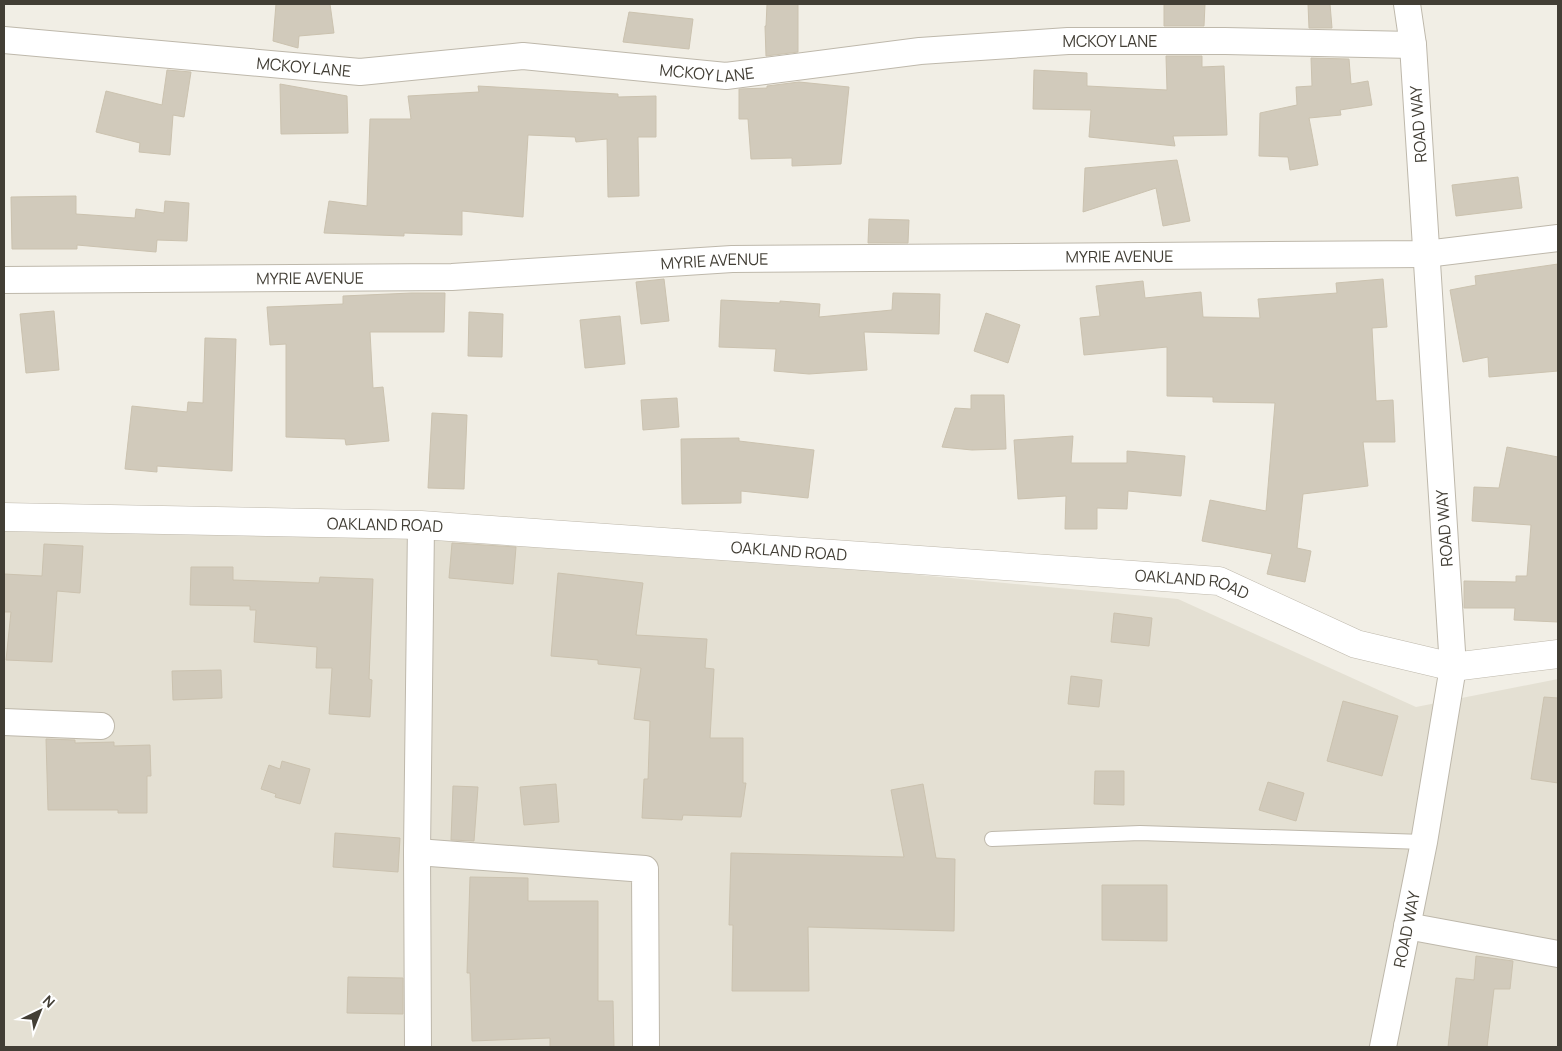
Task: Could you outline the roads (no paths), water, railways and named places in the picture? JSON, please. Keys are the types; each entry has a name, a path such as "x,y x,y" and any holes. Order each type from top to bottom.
{"street":[{"name":"ROAD WAY","path":"1383,1047 1424,842 1453,667 1413,45 1407,4"},
{"name":"MCKOY LANE","path":"4,40 360,72 522,56 726,76 920,51 1068,41 1225,41 1413,45"},
{"name":"MYRIE AVENUE","path":"4,280 452,277 732,259 1426,254 1558,238"},
{"name":"OAKLAND ROAD","path":"4,517 421,525 1219,581 1356,644 1453,667 1558,654"},
{"path":"418,1047 417,852 421,525"},
{"path":"4,722 101,726"},
{"path":"417,852 645,869 646,1047"},
{"path":"1407,926 1558,954"}],"lane":[{"path":"992,839 1140,833 1424,842"}]}
